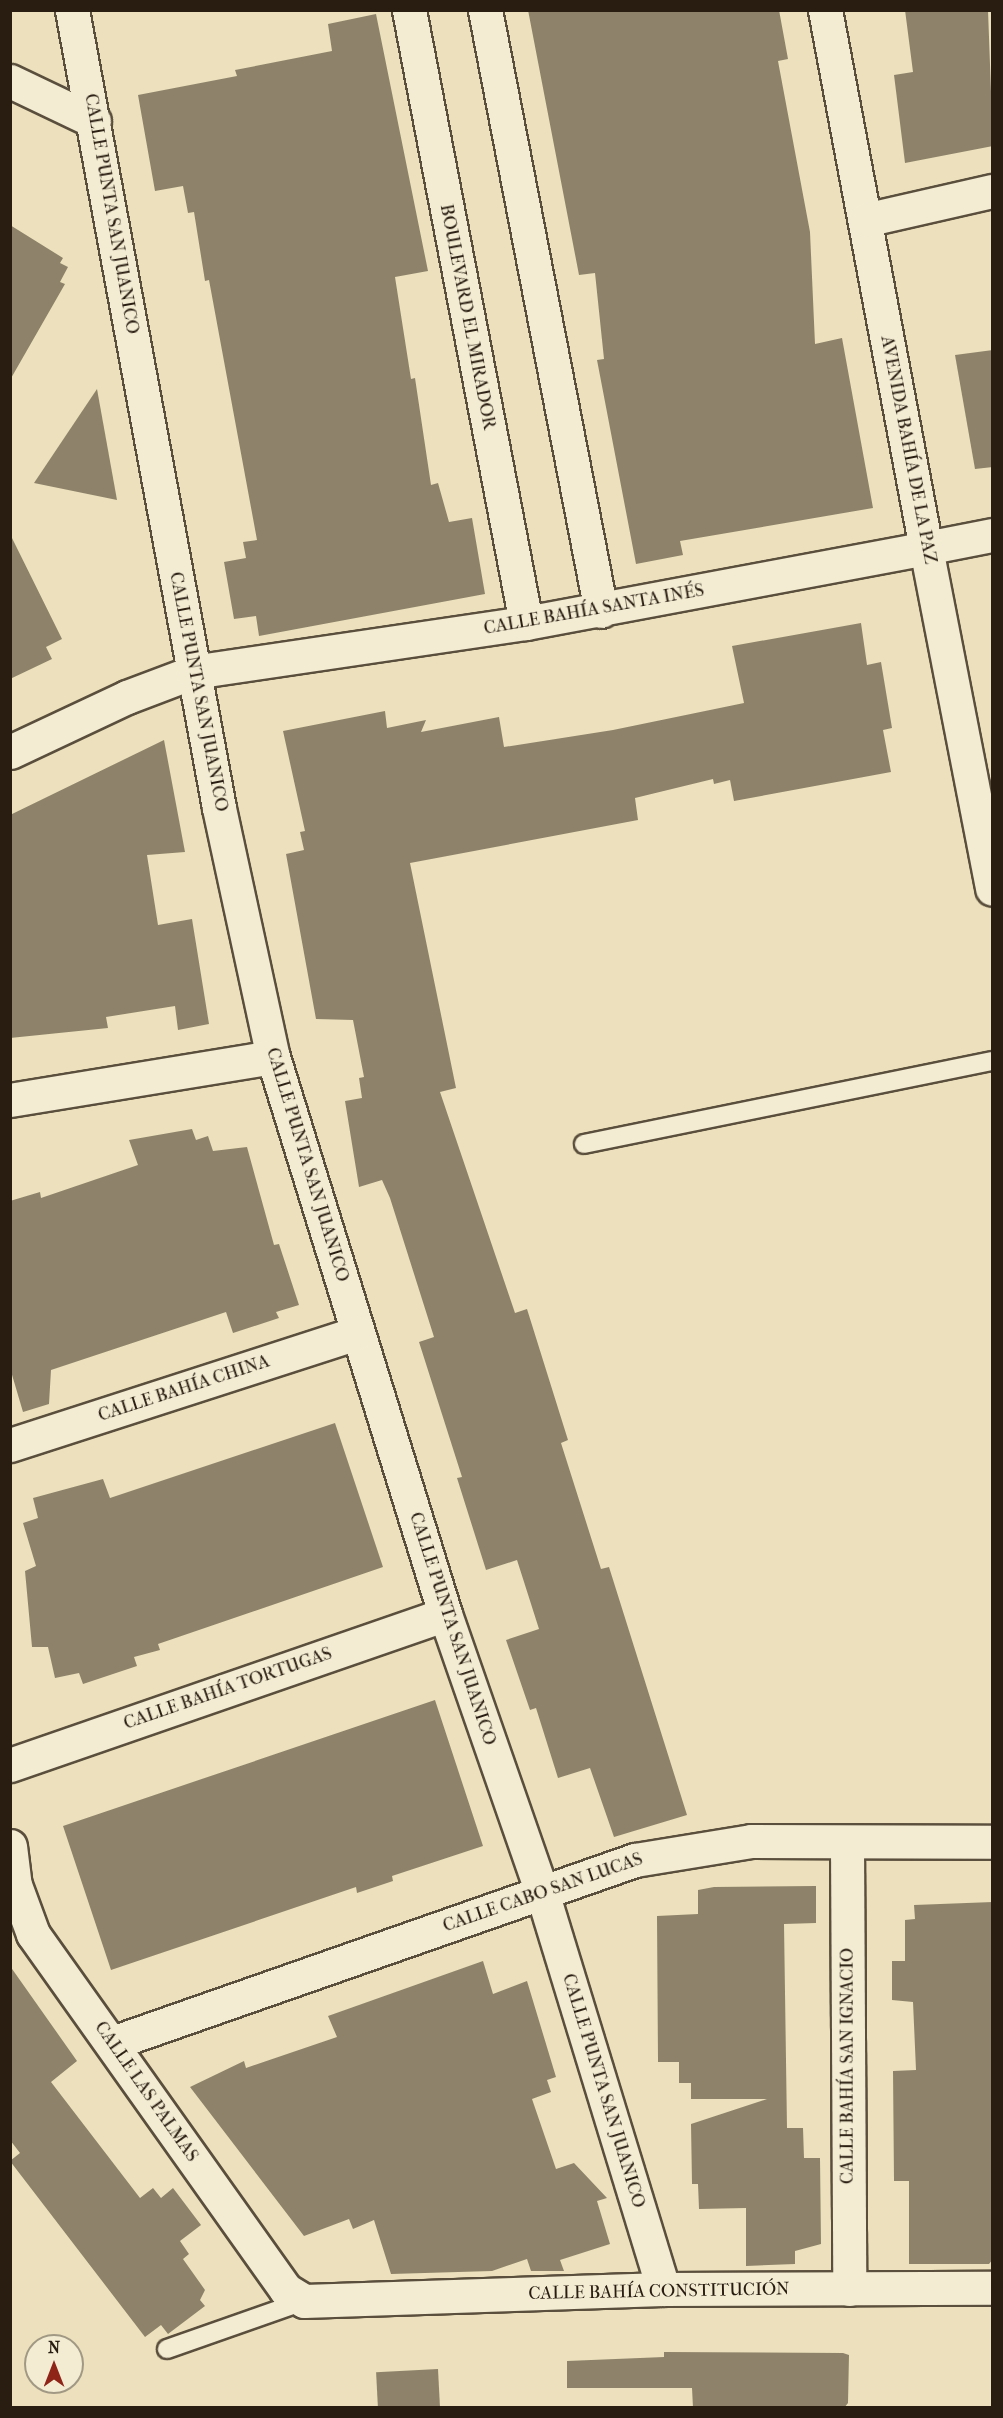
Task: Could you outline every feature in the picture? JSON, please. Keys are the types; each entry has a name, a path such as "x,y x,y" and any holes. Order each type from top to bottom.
{"street":[{"name":"BOULEVARD EL MIRADOR","path":"409,10 525,623"},
{"path":"485,10 601,611"},
{"name":"AVENIDA BAHÍA DE LA PAZ","path":"825,10 992,886"},
{"name":"CALLE PUNTA SAN JUANICO","path":"78,12 94,121 193,672 273,1057 445,1614 542,1892 663,2289"},
{"path":"10,81 94,121"},
{"path":"865,220 993,191"},
{"name":"CALLE BAHÍA SANTA INÉS","path":"193,672 601,611 993,535"},
{"path":"10,752 127,697 193,672"},
{"path":"10,1100 273,1057"},
{"name":"CALLE BAHÍA CHINA","path":"10,1446 357,1333"},
{"name":"CALLE BAHÍA TORTUGAS","path":"10,1765 445,1614"},
{"name":"CALLE CABO SAN LUCAS","path":"112,2043 635,1860 690,1849 751,1841 993,1842"},
{"name":"CALLE BAHÍA SAN IGNACIO","path":"847,1842 849,2289"},
{"name":"CALLE LAS PALMAS","path":"10,1846 15,1885 33,1934 286,2290 315,2302"},
{"name":"CALLE BAHÍA CONSTITUCIÓN","path":"315,2302 663,2289 993,2288"}],"lane":[{"path":"584,1144 993,1061"},
{"path":"167,2349 315,2302"}],"building":[{"path":"528,10 779,10 788,59 778,61 810,232 815,344 842,338 873,508 680,541 683,555 636,564 597,360 604,359 595,273 579,275"},
{"path":"905,10 988,10 993,146 905,163 894,75 913,72"},
{"path":"376,14 428,271 395,277 411,379 415,378 431,485 438,483 449,522 472,518 485,594 259,636 256,616 234,619 224,562 246,558 243,542 257,540 209,280 205,281 194,212 188,213 183,186 155,191 138,95 237,76 235,70 332,51 328,24"},
{"path":"10,225 63,258 60,263 68,267 60,282 65,284 10,380"},
{"path":"993,350 993,467 975,469 955,355"},
{"path":"97,389 117,500 34,483"},
{"path":"10,534 62,639 46,647 52,659 10,679"},
{"path":"861,623 867,665 881,662 892,728 883,730 891,772 734,801 730,780 714,784 713,779 635,798 638,820 410,863 456,1088 440,1092 515,1313 527,1309 568,1440 561,1443 601,1569 609,1567 687,1815 614,1837 590,1768 558,1778 536,1708 530,1710 506,1640 539,1629 517,1560 486,1570 457,1478 462,1477 419,1342 434,1337 390,1198 382,1180 359,1187 345,1101 362,1098 359,1078 364,1077 353,1020 316,1019 286,854 304,850 300,832 305,831 283,731 385,711 387,728 426,720 421,732 499,717 504,747 613,730 744,703 732,646"},
{"path":"164,740 185,852 147,855 158,925 192,919 209,1024 178,1030 175,1006 106,1017 108,1028 10,1038 10,815"},
{"path":"192,1129 196,1140 208,1136 213,1151 247,1147 274,1245 279,1244 299,1305 276,1312 279,1318 233,1333 226,1312 51,1370 49,1404 23,1412 10,1368 10,1201 40,1192 41,1198 138,1165 129,1140"},
{"path":"335,1423 383,1567 158,1644 160,1650 134,1657 137,1666 83,1684 79,1673 55,1678 48,1647 32,1647 25,1571 36,1566 23,1523 38,1518 33,1498 103,1479 110,1498"},
{"path":"435,1700 483,1846 392,1876 393,1881 357,1893 356,1887 111,1970 63,1826"},
{"path":"816,1886 816,1923 784,1924 787,2128 803,2128 804,2158 820,2158 821,2244 795,2251 795,2264 746,2266 746,2208 699,2209 698,2184 692,2184 691,2124 767,2099 691,2099 691,2083 679,2083 679,2062 658,2062 657,1916 698,1914 698,1890 714,1887"},
{"path":"993,1902 993,2259 989,2264 909,2264 909,2181 894,2181 893,2071 916,2070 913,2002 892,2000 892,1961 905,1961 905,1920 915,1919 914,1905"},
{"path":"483,1961 493,1994 527,1981 556,2077 547,2080 551,2092 532,2099 556,2169 574,2163 607,2198 597,2201 610,2244 560,2260 564,2271 531,2271 527,2259 492,2271 391,2274 374,2220 353,2229 349,2219 304,2236 190,2087 244,2061 246,2068 337,2037 328,2016"},
{"path":"10,1966 77,2061 51,2082 140,2198 153,2188 161,2198 173,2188 201,2225 180,2241 189,2254 183,2259 205,2290 200,2300 205,2306 168,2334 161,2325 145,2337 10,2161 20,2153 10,2140"},
{"path":"664,2352 843,2353 849,2355 848,2403 844,2408 693,2408 692,2388 567,2388 567,2361 664,2357"},
{"path":"438,2369 440,2408 378,2408 376,2372"}]}
